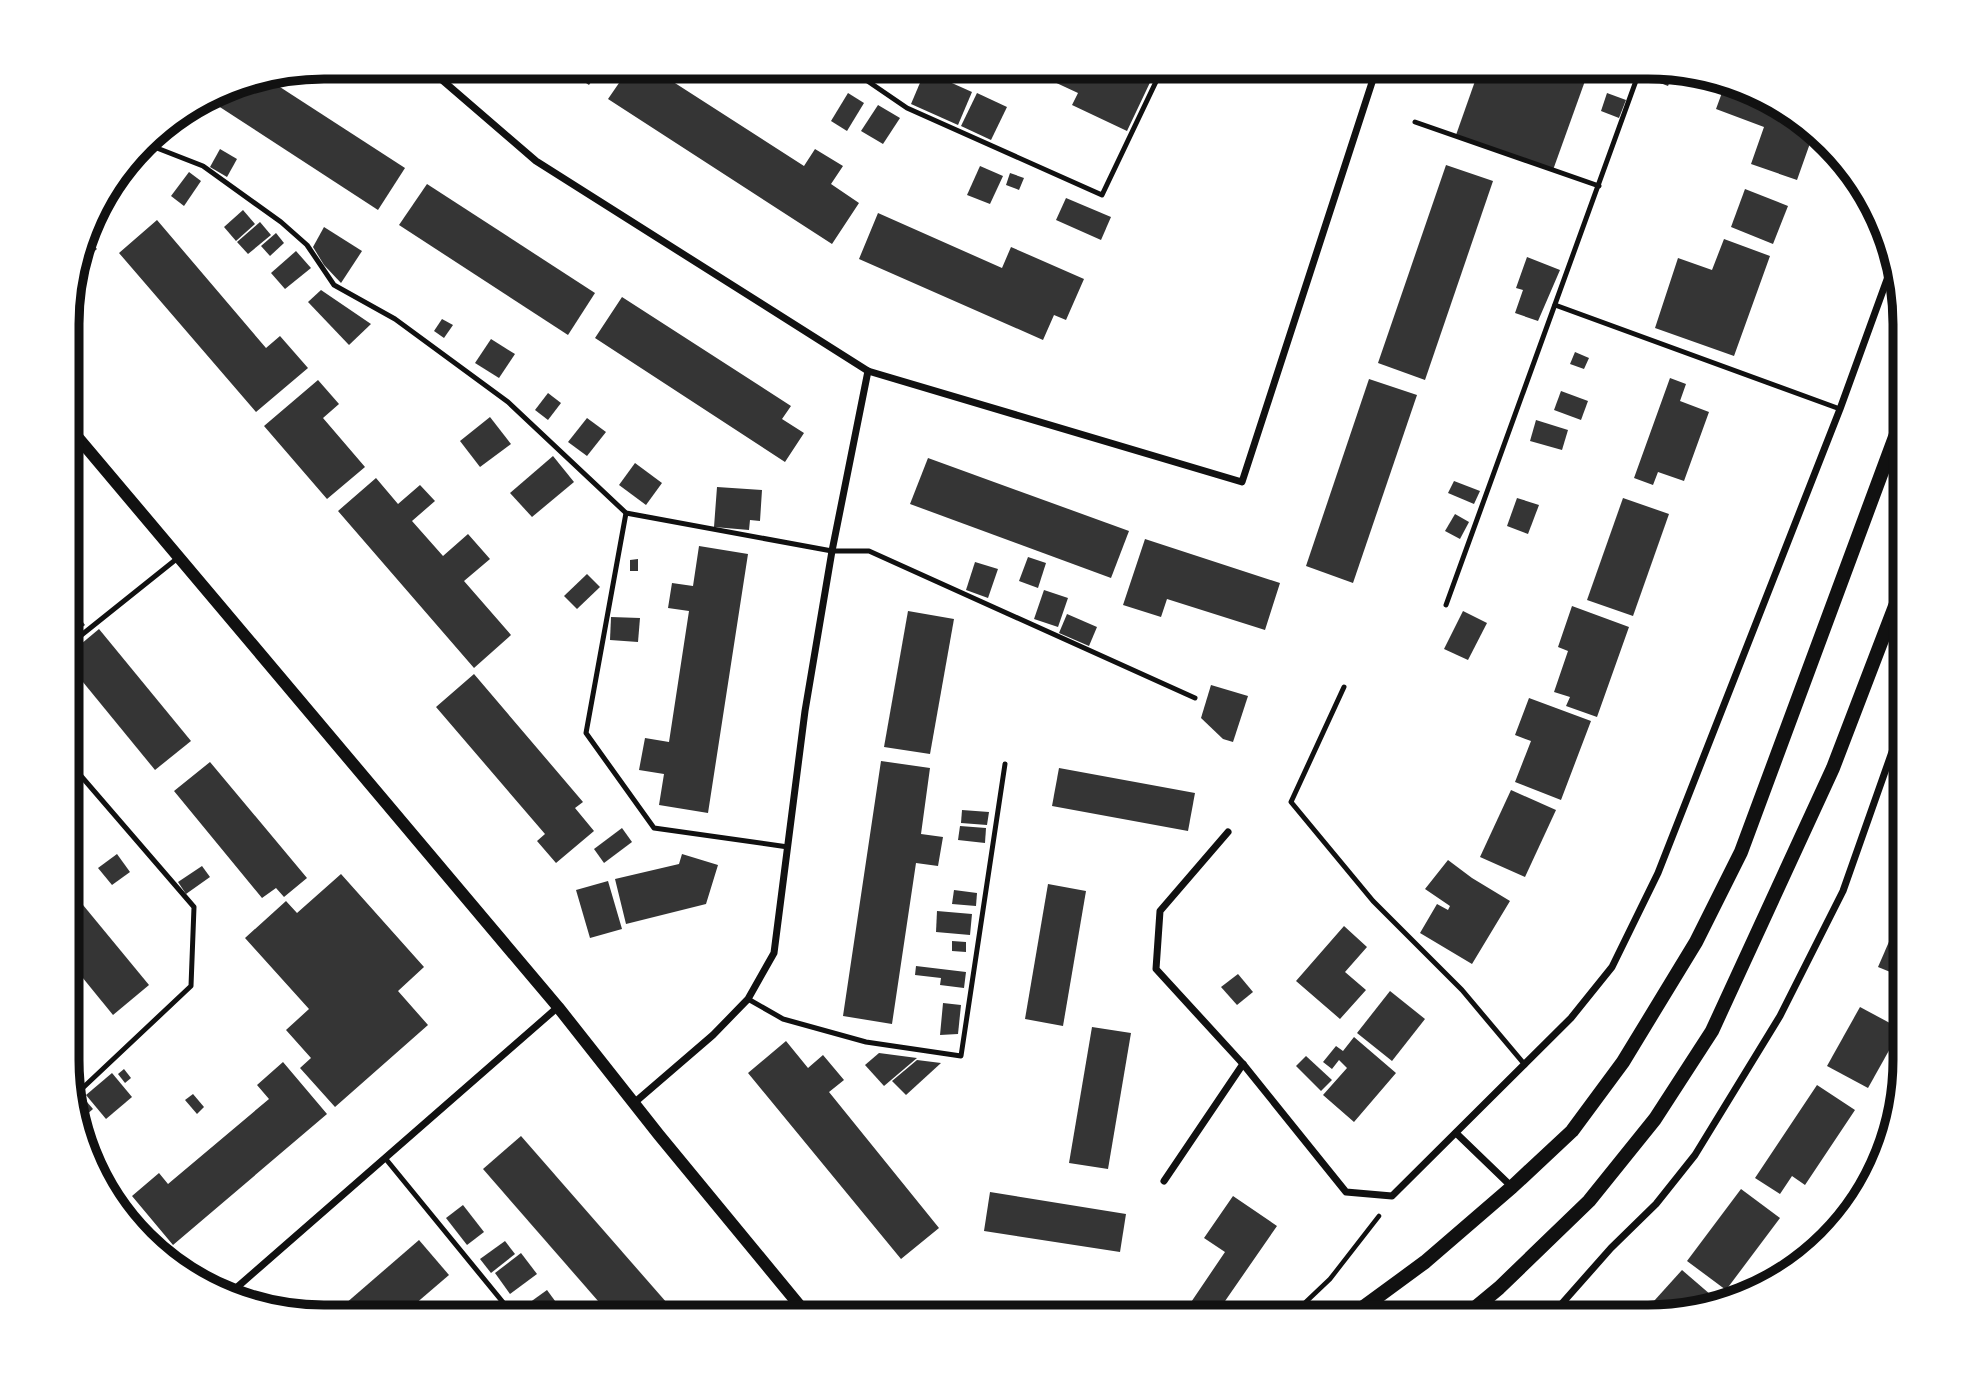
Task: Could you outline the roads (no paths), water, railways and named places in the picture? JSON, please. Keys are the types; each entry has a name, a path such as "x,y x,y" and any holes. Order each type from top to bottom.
{"main road":[{"path":"1366,1305 1424,1262 1512,1187 1572,1131 1623,1062 1696,942 1741,852 1893,442"},
{"path":"1478,1305 1589,1201 1655,1119 1712,1031 1833,768 1893,611"}],"street":[{"path":"442,79 536,161 867,371 1242,482 1373,79"},
{"path":"1228,832 1160,911 1156,969 1244,1064 1346,1192 1392,1196 1571,1018 1612,967 1658,873 1840,409 1889,275"},
{"path":"634,1103 713,1035 748,999 774,953 805,711 832,551 867,371"},
{"path":"79,440 558,1007 799,1305"},
{"path":"1562,1305 1611,1248 1656,1204 1695,1155 1780,1016 1843,891 1893,749"},
{"path":"235,1289 558,1007"},
{"path":"1164,1181 1244,1064"},
{"path":"1456,1133 1512,1187"}],"lane":[{"path":"865,79 907,108 1102,195 1157,79"},
{"path":"1446,605 1637,79"},
{"path":"1415,122 1599,186"},
{"path":"154,148 203,166 281,222 307,245 334,285 396,318 508,402 626,513 832,551 869,551 1195,698"},
{"path":"1555,305 1840,409"},
{"path":"626,513 586,733 654,828 788,847"},
{"path":"79,637 179,557"},
{"path":"1344,687 1291,802 1373,901 1462,990 1525,1065"},
{"path":"748,999 783,1019 866,1042 961,1056 1005,764"},
{"path":"79,774 194,907 191,986 81,1090"},
{"path":"385,1158 505,1305"}]}
